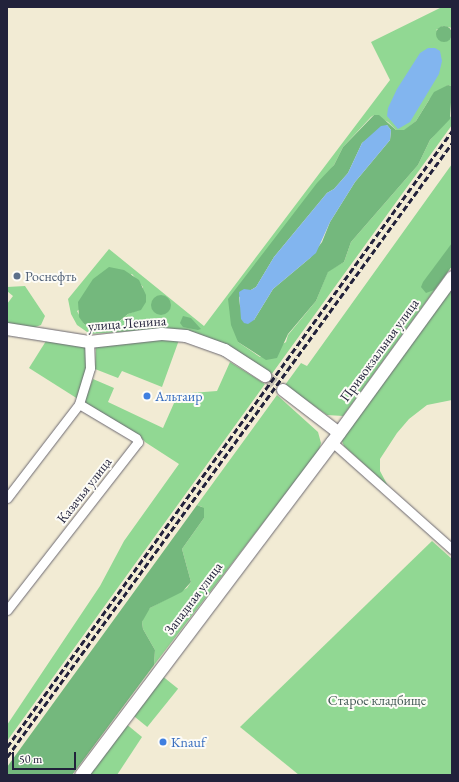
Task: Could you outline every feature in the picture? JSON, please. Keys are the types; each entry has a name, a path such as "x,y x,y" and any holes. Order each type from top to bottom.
{"main road":[{"name":"Привокзальная улица","path":"336,437 452,277"},
{"name":"Западная улица","path":"81,775 336,437"}],"street":[{"name":"улица Ленина","path":"7,329 89,342 162,334 186,336 225,350 265,376"},
{"path":"7,498 79,404 90,368 89,342"},
{"path":"283,390 336,437 452,549"},
{"name":"Казачья улица","path":"7,610 138,442 136,438 79,404"}],"green space":[{"path":"442,7 452,7 452,28 443,26 436,30 452,39 452,86 448,85 429,100 416,121 405,130 396,130 388,122 374,115 343,147 334,165 233,294 238,342 260,357 286,342 288,335 316,301 328,271 344,262 351,242 418,165 430,140 452,115 452,125 271,375 219,342 193,332 162,329 90,334 77,325 71,314 68,299 109,249 204,326 390,80 371,42","holes":["132,274 143,287 141,309 128,314 117,324 96,330 84,324 77,311"]},
{"path":"441,26 447,26 452,31 450,40 447,42 441,42 436,37 436,31"},
{"path":"448,85 452,86 450,119 430,140 418,165 351,242 344,262 328,272 316,301 288,334 277,358 266,360 238,342 231,325 228,299 317,183 334,165 343,147 374,115 379,115 396,130 404,130 416,121 434,92","holes":["387,125 391,130 390,140 355,182 330,222 322,242 310,258 273,289 254,320 240,306 239,297 256,287 274,257 327,193 334,189 348,173 362,143"]},
{"path":"452,164 452,266 343,416 327,415 285,385 301,363 307,366"},
{"path":"452,243 452,266 434,290 426,293 421,287 423,282"},
{"path":"109,267 124,270 139,280 146,295 146,302 141,310 128,314 110,329 96,330 84,324 79,317 78,302 93,279"},
{"path":"25,286 45,316 41,325 30,329 7,324 7,304 13,296 7,291 7,287"},
{"path":"452,286 452,400 427,405 409,419 397,433 380,459 380,471 388,486 344,446 341,439"},
{"path":"161,295 168,298 171,305 168,312 161,315 154,312 151,305 154,298"},
{"path":"183,316 191,318 201,329 198,330 183,327 180,323"},
{"path":"155,339 179,340 162,387 122,371 118,378 95,369 96,346"},
{"path":"46,341 86,346 88,363 78,399 29,368"},
{"path":"230,362 265,384 7,741 7,725 100,586 124,541 179,464 145,442 140,436 84,402 93,379 114,388 108,402 163,428 178,394 217,391"},
{"path":"277,395 318,432 321,443 319,450 154,665 155,650 143,629 142,622 145,613 150,608 187,588 191,582 182,549 204,518 202,507 197,505"},
{"path":"197,505 204,508 204,518 182,549 191,582 182,592 150,608 142,622 143,629 155,650 154,665 72,775 7,775 7,767"},
{"name":"Старое кладбище","path":"432,541 452,559 452,775 299,775 240,727"},
{"path":"161,675 178,689 147,727 130,713"},
{"path":"125,723 142,737 117,775 86,775"}],"water":[{"path":"428,48 435,48 440,51 442,61 439,74 410,122 398,129 387,116 388,108 397,89 420,53"},
{"path":"387,125 391,130 390,140 355,182 330,222 316,253 273,289 254,320 248,324 244,323 241,319 239,292 244,289 251,290 256,287 274,257 327,193 334,189 348,173 362,143 381,126"}],"tunnel":[{"path":"265,376 283,390"}],"railway":[{"path":"7,747 452,131"},
{"path":"7,757 452,143"}],"place":[{"name":"Роснефть","path":"17,276"},
{"name":"Альтаир","path":"147,396"},
{"name":"Knauf","path":"163,742"}]}
